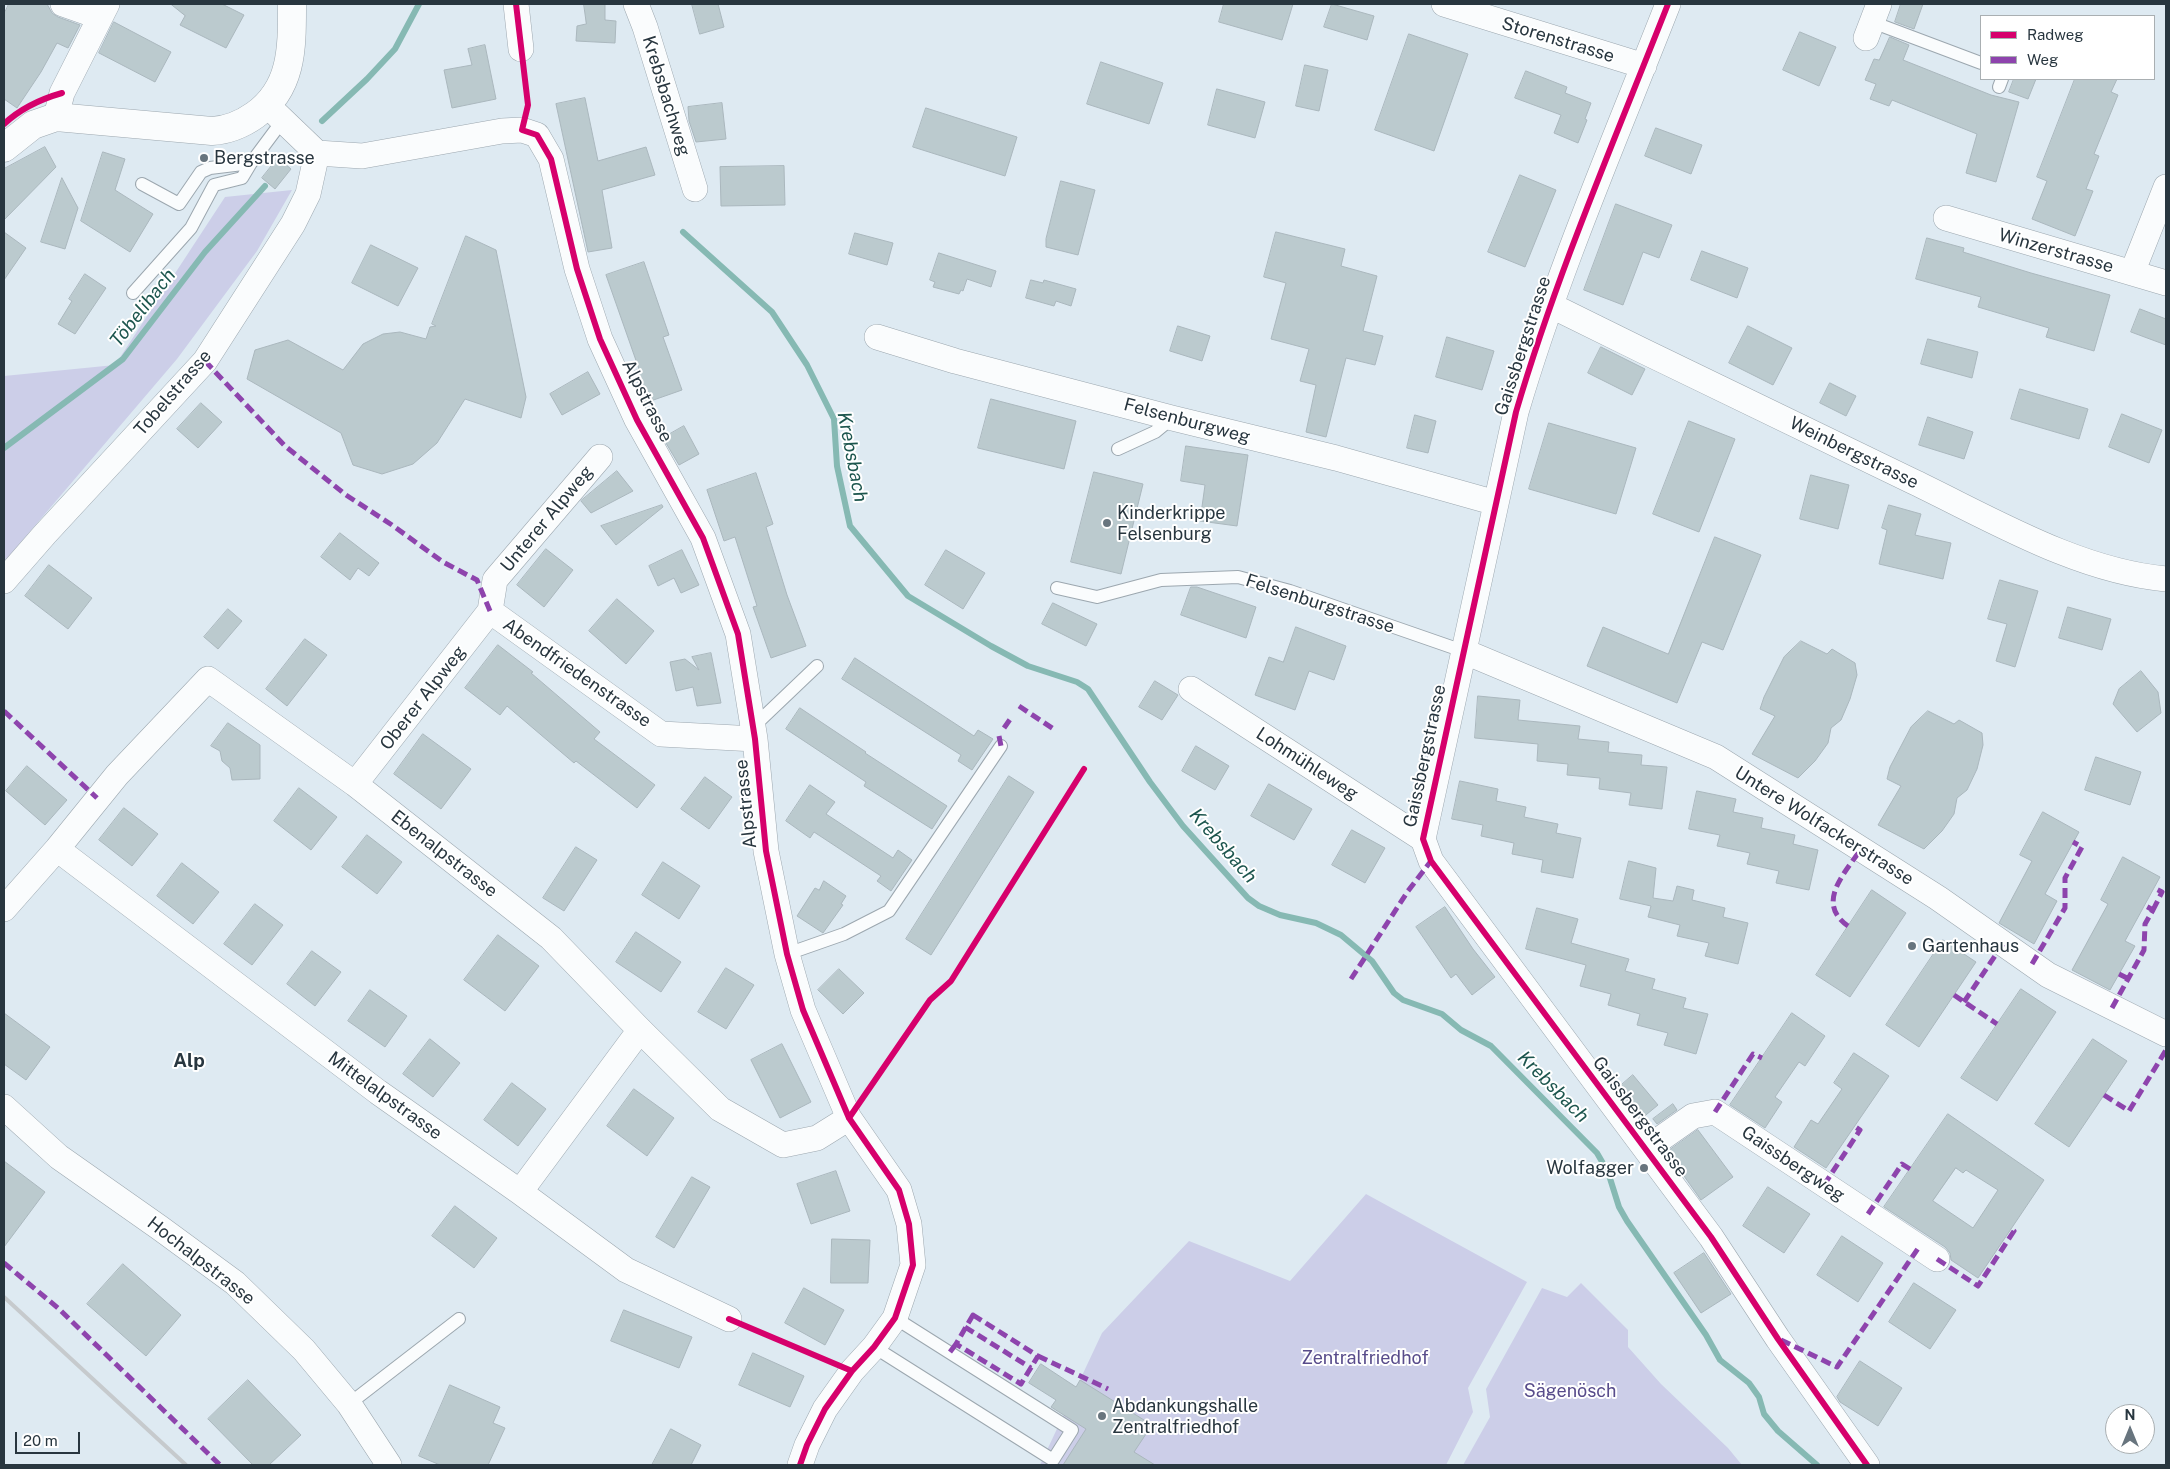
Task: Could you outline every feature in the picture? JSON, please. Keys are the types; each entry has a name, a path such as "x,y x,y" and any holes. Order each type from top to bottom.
{"main road":[{"path":"4,148 34,125 56,117 212,131 222,130 276,113 277,94 288,67 292,42 292,4"}],"street":[{"path":"56,117 62,93 104,11 63,4"},
{"path":"516,4 521,49"},
{"name":"Krebsbachweg","path":"636,4 645,27 695,188"},
{"name":"Storenstrasse","path":"1444,4 1644,66"},
{"name":"Gaissbergstrasse","path":"1668,4 1550,305 1516,412 1423,839 1431,860 1712,1237 1778,1339 1867,1465"},
{"path":"276,113 316,153"},
{"name":"Alpstrasse","path":"316,153 362,156 502,130 522,130 537,135 551,159 577,269 600,339 637,420 703,538 738,634 754,733 766,851 787,954 804,1010 849,1118 899,1190 910,1224 913,1266 895,1318 874,1347 852,1371 825,1409 807,1445 800,1465"},
{"name":"Tobelstrasse","path":"4,581 45,534 205,362 293,224 308,194 316,153"},
{"path":"2132,273 2166,187"},
{"name":"Winzerstrasse","path":"1946,218 2166,283"},
{"name":"Weinbergstrasse","path":"1550,305 2063,553 2130,575 2166,579"},
{"name":"Felsenburgweg","path":"877,337 925,353 1172,418 1336,458 1496,503"},
{"name":"Unterer Alpweg","path":"490,611 495,580 600,457"},
{"name":"Abendfriedenstrasse","path":"490,611 662,734 754,733"},
{"name":"Oberer Alpweg","path":"356,784 490,611"},
{"name":"Untere Wolfackerstrasse","path":"1463,651 1716,757 1938,898 2048,975 2166,1034"},
{"name":"Ebenalpstrasse","path":"57,849 112,781 208,679 356,784 551,938 720,1109 783,1145 817,1138 849,1118"},
{"name":"Lohmühleweg","path":"1190,689 1423,839"},
{"path":"4,910 57,849"},
{"name":"Mittelalpstrasse","path":"57,849 378,1092 520,1192 626,1270 729,1319"},
{"path":"520,1192 640,1030"},
{"name":"Hochalpstrasse","path":"4,1107 59,1157 235,1283 304,1350 349,1404 389,1465"},
{"name":"Gaissbergweg","path":"1646,1149 1694,1116 1715,1112 1937,1258"}],"lane":[{"path":"1872,21 1980,63"},
{"path":"133,292 190,228 214,185 242,178 252,163 276,113"},
{"path":"142,184 179,204 201,172 210,168 252,163"},
{"path":"1118,449 1155,432 1172,418"},
{"name":"Felsenburgstrasse","path":"1057,588 1097,597 1162,580 1238,577 1290,590 1463,651"},
{"path":"754,733 817,666"},
{"path":"787,954 844,934 889,911 1001,746"},
{"path":"874,1347 1053,1460 1072,1430 895,1318"},
{"path":"349,1404 458,1319"}],"green space":[{"path":"292,190 257,251 177,359 4,562 4,376 115,365 225,197"},
{"name":"Zentralfriedhof","path":"1366,1194 1527,1282 1468,1388 1473,1412 1446,1465 1040,1465 1102,1333 1189,1241 1290,1281"},
{"name":"Sägenösch","path":"1581,1283 1628,1330 1628,1347 1661,1384 1728,1448 1742,1465 1463,1465 1490,1417 1486,1389 1542,1288 1567,1297"}],"building":[{"path":"9,4 47,4 52,13 58,17 80,25 68,48 57,43 41,72 17,108 4,99 4,14"},
{"path":"171,4 222,4 244,15 226,48 180,25 185,16"},
{"path":"584,4 605,4 605,20 616,21 615,43 576,41 577,26 586,24"},
{"path":"692,4 718,4 724,27 700,34"},
{"path":"1224,4 1293,4 1282,40 1219,22"},
{"path":"1332,4 1374,16 1367,40 1324,27"},
{"path":"1901,4 1923,4 1914,29 1895,22"},
{"path":"114,22 171,52 155,82 99,53"},
{"path":"1800,32 1836,47 1819,86 1783,70"},
{"path":"1409,34 1468,54 1434,151 1375,130"},
{"path":"1890,37 1909,45 1903,60 1991,95 2019,102 1996,182 1966,173 1977,134 1892,100 1889,106 1870,99 1876,84 1865,80 1874,59 1879,60"},
{"path":"485,45 496,99 452,108 444,70 472,65 468,49"},
{"path":"1101,62 1163,83 1149,124 1087,104"},
{"path":"1305,65 1328,70 1319,111 1296,106"},
{"path":"1526,71 1567,87 1565,93 1591,103 1578,143 1554,133 1561,115 1515,98"},
{"path":"2014,80 2036,80 2028,99 2009,92"},
{"path":"2075,80 2117,80 2111,92 2118,95 2094,154 2099,156 2086,189 2093,191 2075,236 2032,219 2047,181 2037,177"},
{"path":"1217,89 1265,102 1255,138 1208,125"},
{"path":"585,98 598,161 646,147 655,175 602,190 612,248 588,252 556,104"},
{"path":"722,103 726,139 696,142 689,121 688,107"},
{"path":"926,108 1017,137 1005,176 913,147"},
{"path":"1656,128 1702,145 1691,174 1645,156"},
{"path":"45,147 56,167 4,220 4,169"},
{"path":"103,152 125,159 115,190 153,214 130,252 81,221"},
{"path":"278,158 291,169 275,189 262,178"},
{"path":"784,166 785,205 721,206 720,167"},
{"path":"1520,175 1556,190 1525,267 1488,252"},
{"path":"62,178 78,208 65,249 41,242"},
{"path":"1061,181 1095,190 1078,255 1046,247 1046,239"},
{"path":"1616,204 1672,225 1659,258 1643,252 1623,305 1584,290"},
{"path":"4,232 26,248 4,280"},
{"path":"1276,232 1345,249 1341,266 1377,276 1363,331 1383,336 1375,365 1346,358 1326,437 1306,432 1316,385 1300,381 1309,349 1271,339 1286,283 1264,277"},
{"path":"855,233 893,243 887,265 849,254"},
{"path":"466,236 496,250 526,397 521,418 465,399 437,443 413,464 382,474 353,465 341,433 247,379 255,350 288,340 343,370 363,344 383,334 400,332 426,339 430,327 436,326 432,324"},
{"path":"1927,238 1964,248 1963,252 2110,295 2094,351 2046,337 2049,328 1978,307 1981,297 1916,279"},
{"path":"371,245 418,268 398,306 352,283"},
{"path":"1702,251 1748,268 1737,298 1691,280"},
{"path":"939,253 996,271 991,287 967,279 963,291 961,290 959,294 933,287 935,282 930,280"},
{"path":"644,262 669,335 663,337 682,390 645,403 634,371 639,369 606,275"},
{"path":"85,274 106,288 75,334 58,324 72,301 69,299"},
{"path":"1031,280 1043,283 1044,280 1076,289 1071,306 1056,301 1054,306 1026,298"},
{"path":"2140,309 2166,319 2166,345 2131,332"},
{"path":"1178,326 1210,336 1202,361 1170,351"},
{"path":"1748,326 1792,348 1773,385 1729,363"},
{"path":"1447,337 1494,351 1482,390 1436,377"},
{"path":"1928,339 1978,352 1972,378 1921,364"},
{"path":"1601,347 1645,369 1632,395 1588,373"},
{"path":"588,372 600,394 562,415 550,394"},
{"path":"1830,383 1856,396 1846,416 1820,403"},
{"path":"2020,389 2088,409 2079,439 2011,419"},
{"path":"991,399 1076,421 1064,469 978,448"},
{"path":"201,403 222,422 198,448 177,429"},
{"path":"2122,414 2162,430 2149,463 2109,447"},
{"path":"1415,415 1436,421 1428,453 1407,448"},
{"path":"1928,417 1973,432 1964,459 1919,445"},
{"path":"1689,421 1735,439 1699,532 1653,514"},
{"path":"1549,423 1636,448 1616,514 1529,489"},
{"path":"684,426 699,454 679,465 663,438"},
{"path":"1186,446 1248,455 1237,526 1200,521 1205,485 1181,481"},
{"path":"617,471 633,491 591,513 581,501"},
{"name":"Kinderkrippe Felsenburg","path":"1094,472 1143,484 1121,574 1071,562"},
{"path":"756,473 773,524 766,527 787,595 806,646 771,658 753,607 757,606 735,537 724,541 707,490"},
{"path":"1811,475 1849,485 1838,529 1800,519"},
{"path":"662,505 663,507 616,545 601,526"},
{"path":"1889,505 1921,514 1915,535 1951,543 1943,579 1879,564 1887,530 1882,528"},
{"path":"340,533 379,563 369,576 358,568 350,580 321,557"},
{"path":"1715,537 1761,555 1723,650 1702,642 1677,703 1587,666 1603,627 1668,654"},
{"path":"546,549 573,570 544,607 517,585"},
{"path":"682,550 699,585 681,593 674,578 658,586 649,566"},
{"path":"946,550 985,573 963,609 925,585"},
{"path":"49,565 92,598 68,629 25,596"},
{"path":"2000,580 2038,591 2015,667 1996,661 2007,624 1988,619"},
{"path":"1191,587 1197,587 1256,607 1246,638 1181,615"},
{"path":"617,599 654,631 626,664 589,631"},
{"path":"1053,603 1097,624 1086,646 1042,624"},
{"path":"2068,607 2111,619 2102,650 2059,638"},
{"path":"228,609 242,621 218,649 204,637"},
{"path":"1296,627 1346,646 1334,680 1309,671 1295,710 1255,695 1269,657 1283,662"},
{"path":"305,639 327,655 287,706 266,689"},
{"path":"1801,641 1827,654 1832,649 1855,663 1857,675 1841,720 1831,728 1828,743 1815,761 1798,778 1752,754 1775,716 1760,709 1764,697 1784,657"},
{"path":"498,645 533,672 531,673 600,732 594,739 655,785 637,808 576,761 574,763 507,706 500,715 465,688"},
{"path":"711,653 721,703 697,706 693,687 676,691 670,662 685,659 699,670 692,657"},
{"path":"855,658 974,736 978,730 993,739 972,770 958,761 961,755 842,679"},
{"path":"2141,671 2158,692 2161,713 2137,732 2113,704 2119,689"},
{"path":"1155,681 1178,695 1162,720 1139,707"},
{"path":"1478,696 1520,700 1518,720 1580,726 1578,739 1609,742 1608,752 1642,755 1641,765 1667,767 1662,809 1629,805 1631,793 1599,789 1600,778 1567,775 1568,764 1537,761 1538,744 1475,738"},
{"path":"800,708 947,806 932,829 864,786 866,782 786,729"},
{"path":"1928,711 1954,724 1959,720 1982,733 1983,745 1977,769 1967,790 1957,798 1954,814 1942,831 1924,849 1878,825 1901,786 1887,779 1890,767 1911,727"},
{"path":"228,723 260,745 260,779 232,780 230,768 222,761 220,751 211,746"},
{"path":"423,734 471,769 441,809 394,774"},
{"path":"1196,746 1229,766 1215,790 1182,771"},
{"path":"2096,757 2141,772 2130,805 2085,790"},
{"path":"27,766 67,800 45,825 6,791"},
{"path":"1009,776 1034,792 931,955 906,939"},
{"path":"705,777 732,797 709,829 681,809"},
{"path":"1460,781 1498,789 1496,801 1526,807 1524,817 1558,824 1556,833 1581,838 1573,878 1541,872 1543,860 1512,854 1514,843 1481,836 1483,825 1452,819"},
{"path":"1269,784 1312,809 1294,840 1251,816"},
{"path":"810,785 835,802 826,814 893,858 898,850 912,860 891,891 877,881 881,876 814,832 810,838 786,821"},
{"path":"299,788 337,817 311,850 274,821"},
{"path":"1697,791 1736,799 1733,812 1763,818 1761,828 1795,835 1793,844 1818,850 1809,890 1776,883 1779,871 1747,864 1750,853 1717,846 1720,835 1689,829"},
{"path":"124,808 158,834 132,866 99,840"},
{"path":"2043,812 2079,832 2045,894 2057,901 2034,944 1999,923 2032,861 2020,855"},
{"path":"1352,830 1385,848 1365,883 1332,865"},
{"path":"367,835 402,862 377,894 342,867"},
{"path":"576,847 597,860 564,911 543,898"},
{"path":"2123,857 2160,877 2125,941 2135,946 2110,990 2072,970 2108,904 2101,900"},
{"path":"1629,861 1656,868 1653,898 1673,901 1677,886 1694,890 1692,900 1725,908 1723,917 1748,923 1738,964 1705,956 1709,943 1677,936 1680,925 1648,917 1651,906 1620,899"},
{"path":"663,862 700,886 679,919 642,895"},
{"path":"182,863 219,892 193,924 157,896"},
{"path":"824,881 846,896 841,904 843,905 823,933 797,916 815,888 819,890"},
{"path":"1872,890 1906,913 1850,997 1816,975"},
{"path":"255,904 283,925 252,965 224,944"},
{"path":"1445,907 1473,949 1495,977 1472,995 1456,974 1451,978 1416,927"},
{"path":"1537,908 1578,919 1571,943 1629,959 1625,971 1655,979 1652,989 1686,998 1683,1008 1708,1014 1696,1054 1664,1045 1668,1033 1637,1025 1640,1014 1608,1005 1611,994 1580,986 1586,965 1526,949"},
{"path":"636,932 681,962 661,992 616,962"},
{"path":"498,935 539,966 505,1011 464,980"},
{"path":"1943,940 1976,962 1919,1047 1886,1025"},
{"path":"312,951 341,972 315,1006 287,984"},
{"path":"726,968 754,985 726,1029 698,1012"},
{"path":"839,969 864,993 843,1014 818,990"},
{"path":"2021,989 2056,1012 1997,1101 1961,1078"},
{"path":"370,990 407,1016 385,1047 348,1021"},
{"path":"4,1013 50,1047 26,1080 4,1064"},
{"path":"1792,1013 1825,1036 1805,1066 1799,1062 1775,1097 1782,1102 1765,1128 1730,1105"},
{"path":"430,1039 460,1063 433,1097 403,1074"},
{"path":"2093,1039 2127,1061 2069,1147 2035,1124"},
{"path":"782,1044 811,1102 780,1118 751,1060"},
{"path":"1854,1053 1889,1076 1826,1168 1794,1147 1811,1120 1818,1124 1842,1089 1834,1083"},
{"path":"1633,1075 1658,1105 1641,1119 1618,1088"},
{"path":"512,1083 546,1109 518,1146 484,1120"},
{"path":"634,1089 674,1118 647,1156 607,1126"},
{"path":"1673,1104 1677,1110 1657,1124 1653,1119"},
{"path":"1948,1114 2044,1180 1978,1278 1951,1260 1950,1253 1945,1247 1884,1207","holes":["1956,1168 1963,1173 1966,1170 1998,1190 1973,1228 1933,1201"]},
{"path":"1698,1130 1733,1177 1701,1200 1667,1152"},
{"path":"4,1161 45,1192 4,1247"},
{"path":"836,1171 850,1211 811,1224 797,1184"},
{"path":"692,1177 710,1187 674,1248 656,1237"},
{"path":"1768,1187 1810,1214 1784,1253 1743,1226"},
{"path":"455,1206 497,1238 474,1268 432,1236"},
{"path":"1842,1236 1883,1263 1858,1302 1817,1275"},
{"path":"832,1239 870,1240 868,1283 831,1283"},
{"path":"1704,1253 1731,1294 1701,1313 1674,1273"},
{"path":"123,1264 181,1315 146,1356 87,1304"},
{"path":"1914,1283 1956,1310 1930,1349 1889,1322"},
{"path":"804,1288 844,1310 825,1345 785,1323"},
{"path":"624,1310 692,1337 679,1368 611,1341"},
{"path":"753,1353 804,1376 790,1407 739,1385"},
{"path":"1860,1361 1902,1388 1878,1426 1840,1402 1837,1397"},
{"name":"Abdankungshalle Zentralfriedhof","path":"1041,1364 1076,1387 1080,1380 1152,1425 1134,1452 1155,1465 1063,1465 1086,1429 1051,1407 1056,1400 1029,1383"},
{"path":"248,1380 301,1435 269,1465 253,1465 208,1419"},
{"path":"450,1385 500,1407 493,1423 505,1428 488,1465 440,1465 419,1456"},
{"path":"671,1429 701,1445 691,1465 652,1465"}],"waterway":[{"name":"Töbelibach","path":"322,121 367,79 395,49 419,4"},
{"name":"Töbelibach","path":"4,448 123,359 205,252 265,186"},
{"name":"Krebsbach","path":"683,232 772,312 807,365 834,419 837,466 850,526 908,596 1028,666 1077,682 1088,689 1150,782 1183,826 1248,898 1259,906 1280,915 1316,923 1341,935 1372,961 1394,993 1403,1000 1442,1014 1461,1030 1491,1046 1597,1153 1608,1172 1619,1207 1627,1221 1706,1335 1720,1360 1749,1383 1759,1397 1764,1414 1778,1431 1817,1465"}],"railway":[{"path":"4,1297 186,1465"}],"marked path":[{"path":"205,361 285,446 346,495 443,562 477,580 490,611"},
{"path":"1019,706 1055,730"},
{"path":"4,711 97,798"},
{"path":"1004,728 1011,718"},
{"path":"999,736 1001,746"},
{"path":"2032,964 2065,908 2065,878 2082,847 2073,842"},
{"path":"1848,926 1838,917 1834,908 1833,898 1841,878 1861,849"},
{"path":"1351,979 1408,891 1431,861"},
{"path":"2153,910 2162,892 2154,888"},
{"path":"2112,1008 2144,950 2145,924 2153,910 2144,905"},
{"path":"1964,1002 2003,944"},
{"path":"2119,974 2129,979"},
{"path":"1954,995 1997,1024"},
{"path":"2104,1095 2129,1111 2166,1050"},
{"path":"1715,1112 1753,1054 1762,1058"},
{"path":"1824,1185 1860,1130 1854,1126"},
{"path":"1868,1214 1902,1164 1910,1169"},
{"path":"1937,1259 1978,1286 2014,1231 2011,1229"},
{"path":"1781,1340 1837,1367 1919,1247"},
{"path":"4,1263 58,1308 220,1465"},
{"path":"973,1315 1038,1356 1021,1384 956,1344 973,1315"},
{"path":"965,1327 1031,1368"},
{"path":"950,1352 956,1344"},
{"path":"1038,1356 1108,1389"}],"cycle path":[{"path":"516,4 528,105 522,130 537,135 551,159 577,269 600,339 637,420 703,538 738,634 755,739 766,851 787,954 803,1010 849,1118 899,1190 909,1224 913,1265 895,1318 874,1347 852,1371 825,1409 807,1445 800,1465"},
{"path":"1668,4 1568,257 1516,412 1423,839 1431,861 1711,1237 1778,1339 1867,1465"},
{"path":"4,124 31,105 62,93"},
{"path":"849,1118 930,1000 951,981 1084,769"},
{"path":"729,1319 852,1371"}],"place":[{"name":"Bergstrasse","path":"204,158"},
{"name":"Kinderkrippe Felsenburg","path":"1107,523"},
{"name":"Gartenhaus","path":"1912,946"},
{"name":"Wolfagger","path":"1644,1168"},
{"name":"Abdankungshalle Zentralfriedhof","path":"1102,1416"}],"district":[{"name":"Alp","path":"189,1061"}]}
